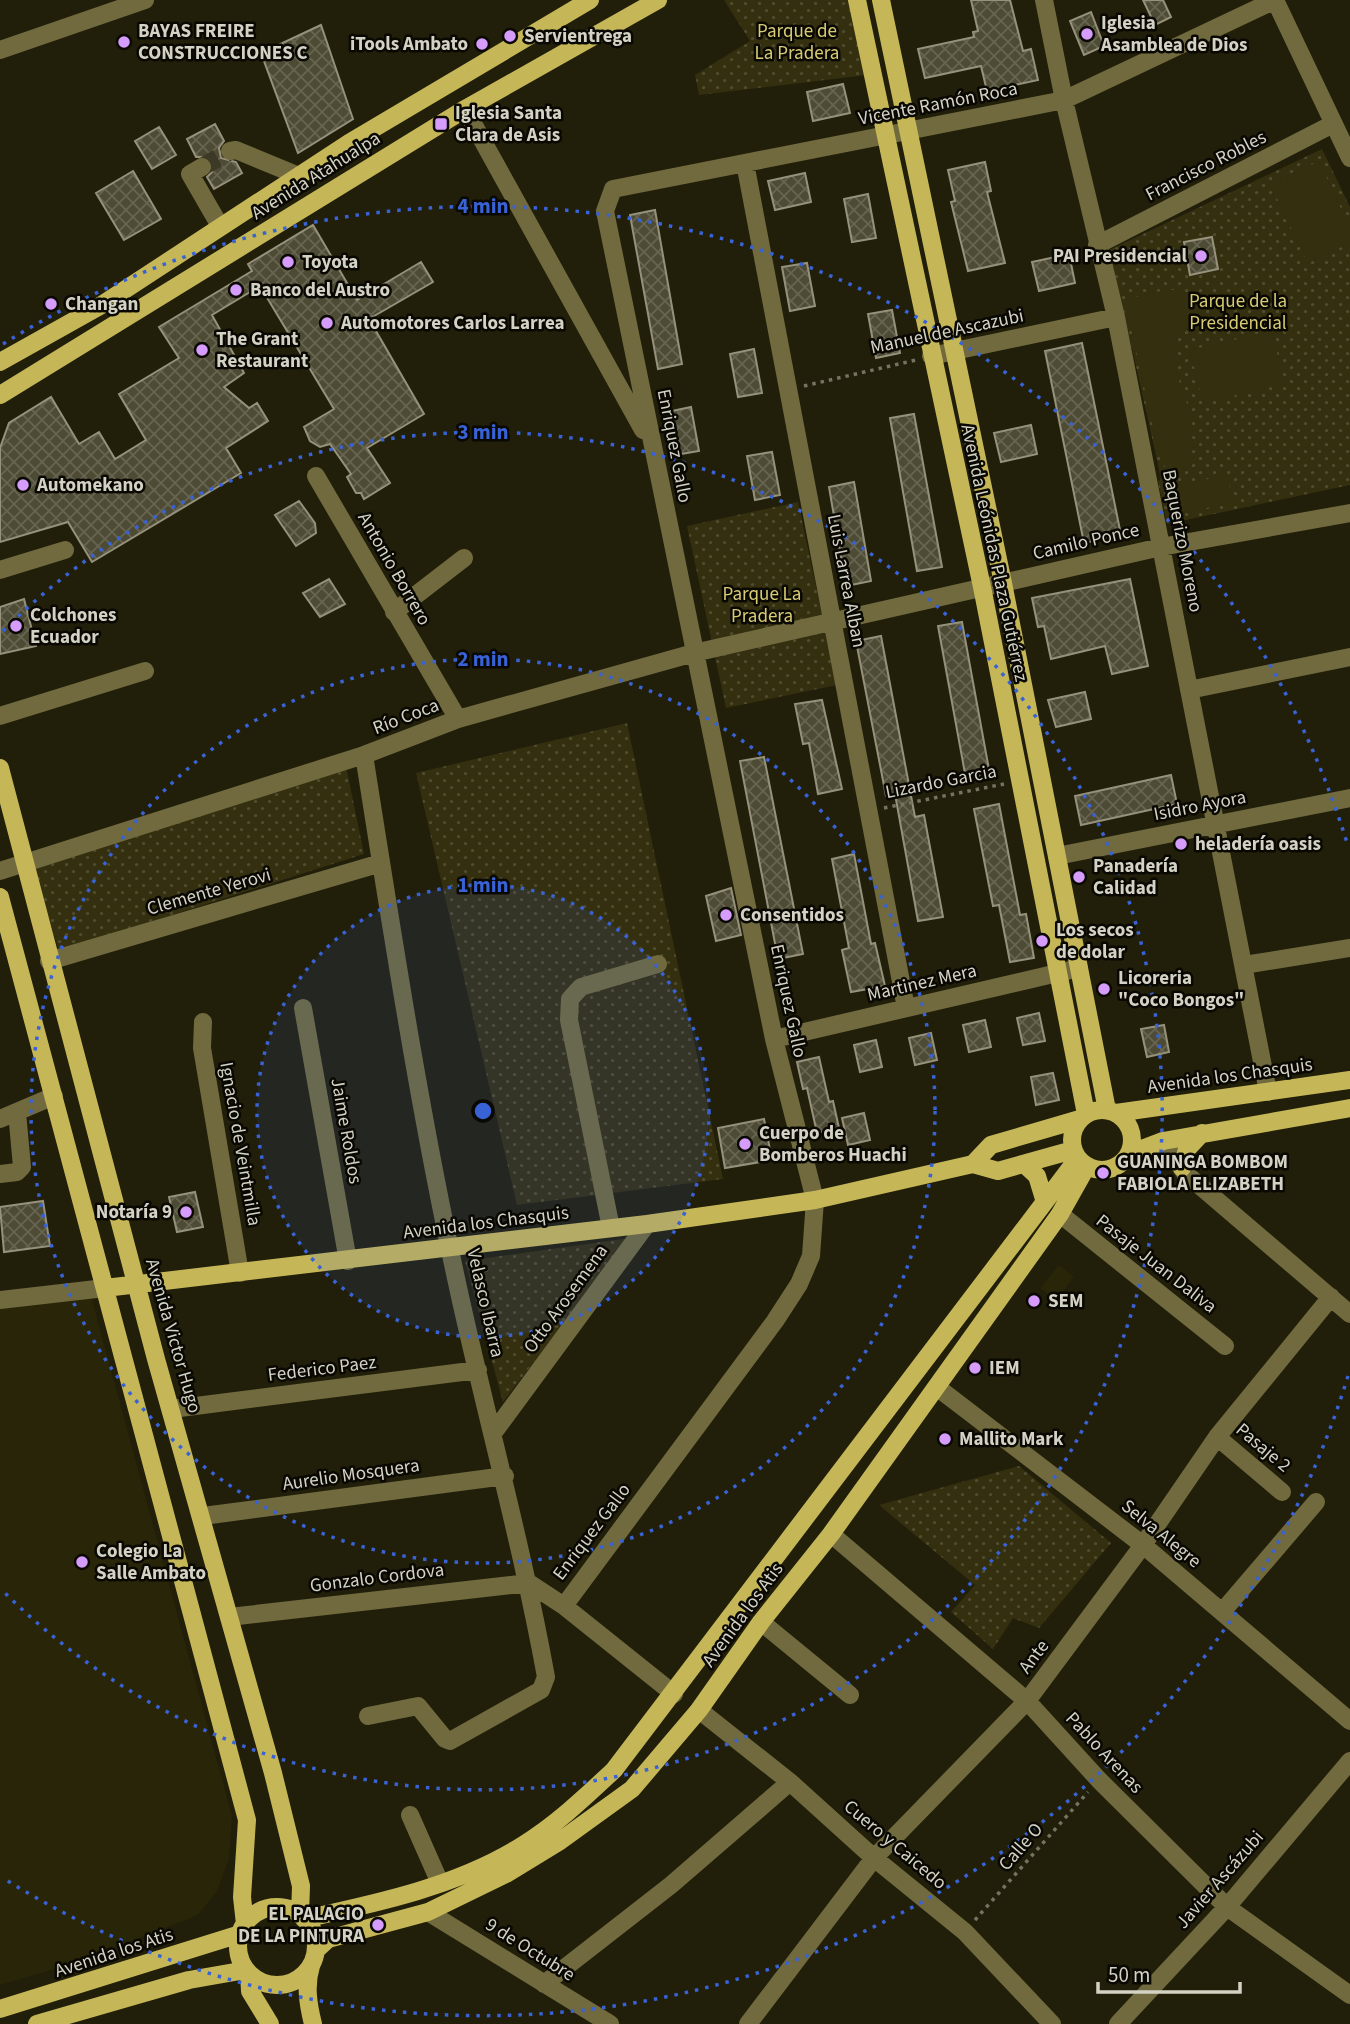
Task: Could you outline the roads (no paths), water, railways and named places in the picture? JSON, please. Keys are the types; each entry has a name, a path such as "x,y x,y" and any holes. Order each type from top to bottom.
{"main road":[{"name":"Avenida Atahualpa","path":"0,362 100,306 299,176 590,0"},
{"name":"Avenida Atahualpa","path":"0,395 465,109 658,0"},
{"name":"Avenida Leónidas Plaza Gutiérrez","path":"857,0 982,587 1018,781 1060,973 1083,1117"},
{"name":"Avenida Leónidas Plaza Gutiérrez","path":"881,0 1003,583 1079,968 1112,1112"},
{"name":"Avenida Victor Hugo","path":"0,768 136,1285 203,1516 301,1886 302,1917"},
{"path":"0,897 247,1820 242,1929 238,1946 248,1972 250,1991 270,2024"},
{"name":"Avenida los Chasquis","path":"1112,1112 1350,1080"},
{"path":"1129,1154 1131,1131 1112,1112 1083,1117 1072,1133 1079,1158 1110,1169 1129,1154 1163,1141 1350,1108"},
{"name":"Avenida los Chasquis","path":"973,1164 991,1145 1083,1117"},
{"path":"1181,1168 1187,1149 1202,1133"},
{"name":"Avenida los Chasquis","path":"105,1288 647,1224 815,1200 973,1164 998,1171 1024,1164 1079,1158"},
{"name":"Avenida los Atis","path":"0,2009 242,1929 264,1909 289,1909 302,1917 440,1883 522,1846 565,1816 614,1769 674,1694 1044,1199 1079,1158"},
{"name":"Avenida los Atis","path":"37,2024 189,1980 248,1972 259,1981 285,1985 306,1972 314,1955 327,1939 428,1912 506,1874 560,1841 632,1789 699,1710 761,1622 831,1534 938,1388 1060,1214 1079,1158"},
{"path":"1024,1164 1037,1176 1044,1199"},
{"path":"302,1917 313,1933 314,1955 308,1977 307,2002 313,2024"}],"street":[{"path":"0,50 108,7 145,0"},
{"name":"Baquerizo Moreno","path":"1044,0 1064,100 1116,317 1268,1092"},
{"path":"1275,0 1350,158"},
{"name":"Vicente Ramón Roca","path":"605,211 613,189 1064,100 1275,0"},
{"path":"465,109 653,447"},
{"name":"Francisco Robles","path":"1097,244 1333,124"},
{"path":"230,151 236,150 299,176"},
{"name":"Luis Larrea Alban","path":"745,163 906,1008"},
{"path":"202,167 190,174 220,226"},
{"name":"Enriquez Gallo","path":"564,1606 775,1321 799,1284 813,1247 815,1200 774,1040 605,211"},
{"name":"Manuel de Ascazubi","path":"931,356 1116,317"},
{"name":"Antonio Borrero","path":"316,476 458,719"},
{"name":"Camilo Ponce","path":"834,623 1161,547 1350,513"},
{"path":"0,570 65,550"},
{"path":"394,612 464,558"},
{"name":"Río Coca","path":"0,871 365,755 458,719 694,653 834,623"},
{"path":"1189,690 1350,657"},
{"path":"0,716 145,671"},
{"name":"Velasco Ibarra","path":"365,755 412,1052 451,1248 529,1583 546,1677 541,1690 450,1741 444,1739 418,1706 368,1716"},
{"name":"Isidro Ayora","path":"1057,856 1350,798"},
{"name":"Clemente Yerovi","path":"49,961 381,863"},
{"path":"1244,965 1350,948"},
{"path":"611,1228 569,1020 570,999 581,987 658,964"},
{"name":"Martinez Mera","path":"774,1040 1079,968"},
{"name":"Jaime Roldos","path":"303,1008 348,1261"},
{"name":"Ignacio de Veintmilla","path":"203,1022 202,1048 240,1273"},
{"path":"0,1119 54,1096"},
{"path":"0,1174 17,1172 22,1167 18,1112"},
{"path":"1163,1141 1181,1168 1350,1314"},
{"name":"Pasaje Juan Daliva","path":"1060,1214 1226,1346"},
{"name":"Otto Arosemena","path":"494,1432 647,1224"},
{"name":"Avenida los Chasquis","path":"0,1300 105,1288"},
{"name":"Ante","path":"748,2024 874,1857 1027,1701 1143,1545 1217,1437 1331,1297"},
{"name":"Federico Paez","path":"172,1409 478,1370"},
{"name":"Selva Alegre","path":"938,1388 1143,1545 1350,1721"},
{"name":"Pasaje 2","path":"1217,1437 1282,1492"},
{"name":"Aurelio Mosquera","path":"203,1516 505,1476"},
{"path":"1222,1612 1316,1502"},
{"name":"Pablo Arenas","path":"831,1534 1027,1701 1099,1780 1227,1907 1350,1995"},
{"path":"529,1583 564,1606 674,1694"},
{"name":"Gonzalo Cordova","path":"229,1617 529,1583"},
{"path":"761,1622 850,1695"},
{"name":"Cuero y Caicedo","path":"699,1710 790,1782 874,1857 965,1932 1052,2024"},
{"name":"Javier Ascázubi","path":"1118,2024 1227,1907 1350,1761"},
{"path":"544,1984 671,1885 790,1782"},
{"path":"410,1815 440,1883"},
{"name":"9 de Octubre","path":"428,1912 610,2024"}],"tunnel":[{"path":"202,167 230,151"}],"place":[{"name":"Iglesia Asamblea de Dios","path":"1087,34"},
{"name":"Servientrega","path":"510,36"},
{"name":"BAYAS FREIRE CONSTRUCCIONES C","path":"124,42"},
{"name":"iTools Ambato","path":"482,44"},
{"name":"Iglesia Santa Clara de Asis","path":"441,124"},
{"name":"PAI Presidencial","path":"1201,256"},
{"name":"Toyota","path":"288,262"},
{"name":"Banco del Austro","path":"236,290"},
{"name":"Changan","path":"51,304"},
{"name":"Automotores Carlos Larrea","path":"327,323"},
{"name":"The Grant Restaurant","path":"202,350"},
{"name":"Automekano","path":"23,485"},
{"name":"Colchones Ecuador","path":"16,626"},
{"name":"heladería oasis","path":"1181,844"},
{"name":"Panadería Calidad","path":"1079,877"},
{"name":"Consentidos","path":"726,915"},
{"name":"Los secos de dolar","path":"1042,941"},
{"name":"Licoreria \"Coco Bongos\"","path":"1104,989"},
{"name":"Cuerpo de Bomberos Huachi","path":"745,1144"},
{"name":"GUANINGA BOMBOM FABIOLA ELIZABETH","path":"1103,1173"},
{"name":"Notaría 9","path":"186,1212"},
{"name":"SEM","path":"1034,1301"},
{"name":"IEM","path":"975,1368"},
{"name":"Mallito Mark","path":"945,1439"},
{"name":"Colegio La Salle Ambato","path":"82,1562"},
{"name":"EL PALACIO DE LA PINTURA","path":"378,1925"}],"park label":[{"name":"Parque de La Pradera","path":"797,42"},
{"name":"Parque de la Presidencial","path":"1238,312"},
{"name":"Parque La Pradera","path":"762,605"}]}
